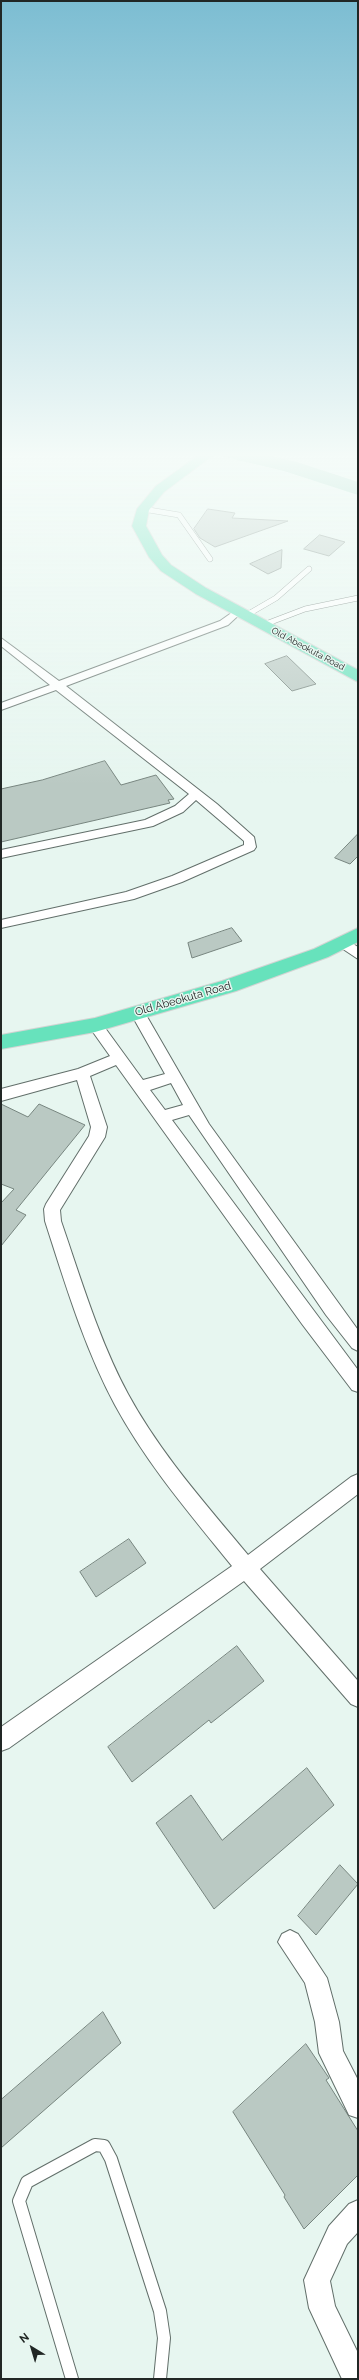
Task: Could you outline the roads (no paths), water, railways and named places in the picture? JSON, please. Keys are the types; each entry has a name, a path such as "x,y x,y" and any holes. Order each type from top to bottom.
{"highway":[{"name":"Old Abeokuta Road","path":"163,563 179,578 241,614 331,660 358,677"},
{"name":"Old Abeokuta Road","path":"1,1042 94,1025 273,971 321,953 350,938"}],"street":[{"path":"1,707 224,623 241,614"},
{"path":"1,641 244,832 250,840 250,847 177,879 129,896 1,924"},
{"path":"1,854 149,823 179,809 196,794"},
{"path":"350,938 358,954"},
{"path":"137,1012 192,1108 327,1303 358,1343"},
{"path":"94,1025 308,1319 358,1384"},
{"path":"1,1095 82,1073 119,1058"},
{"path":"82,1073 99,1127 97,1137 52,1210 53,1221 87,1322 121,1399 160,1462 246,1568 358,1697"},
{"path":"140,1087 174,1077"},
{"path":"162,1117 192,1108"},
{"path":"1,1740 246,1568 358,1483"},
{"path":"290,1942 315,1978 327,2022 331,2052 358,2106"},
{"path":"356,2379 322,2308 317,2280 338,2235 358,2213"}],"lane":[{"path":"241,614 276,598 309,569"},
{"path":"263,625 305,609 358,598"},
{"path":"72,2379 19,2201 21,2192 27,2182 95,2145 104,2146 111,2159 160,2311 164,2338 160,2379"}]}
